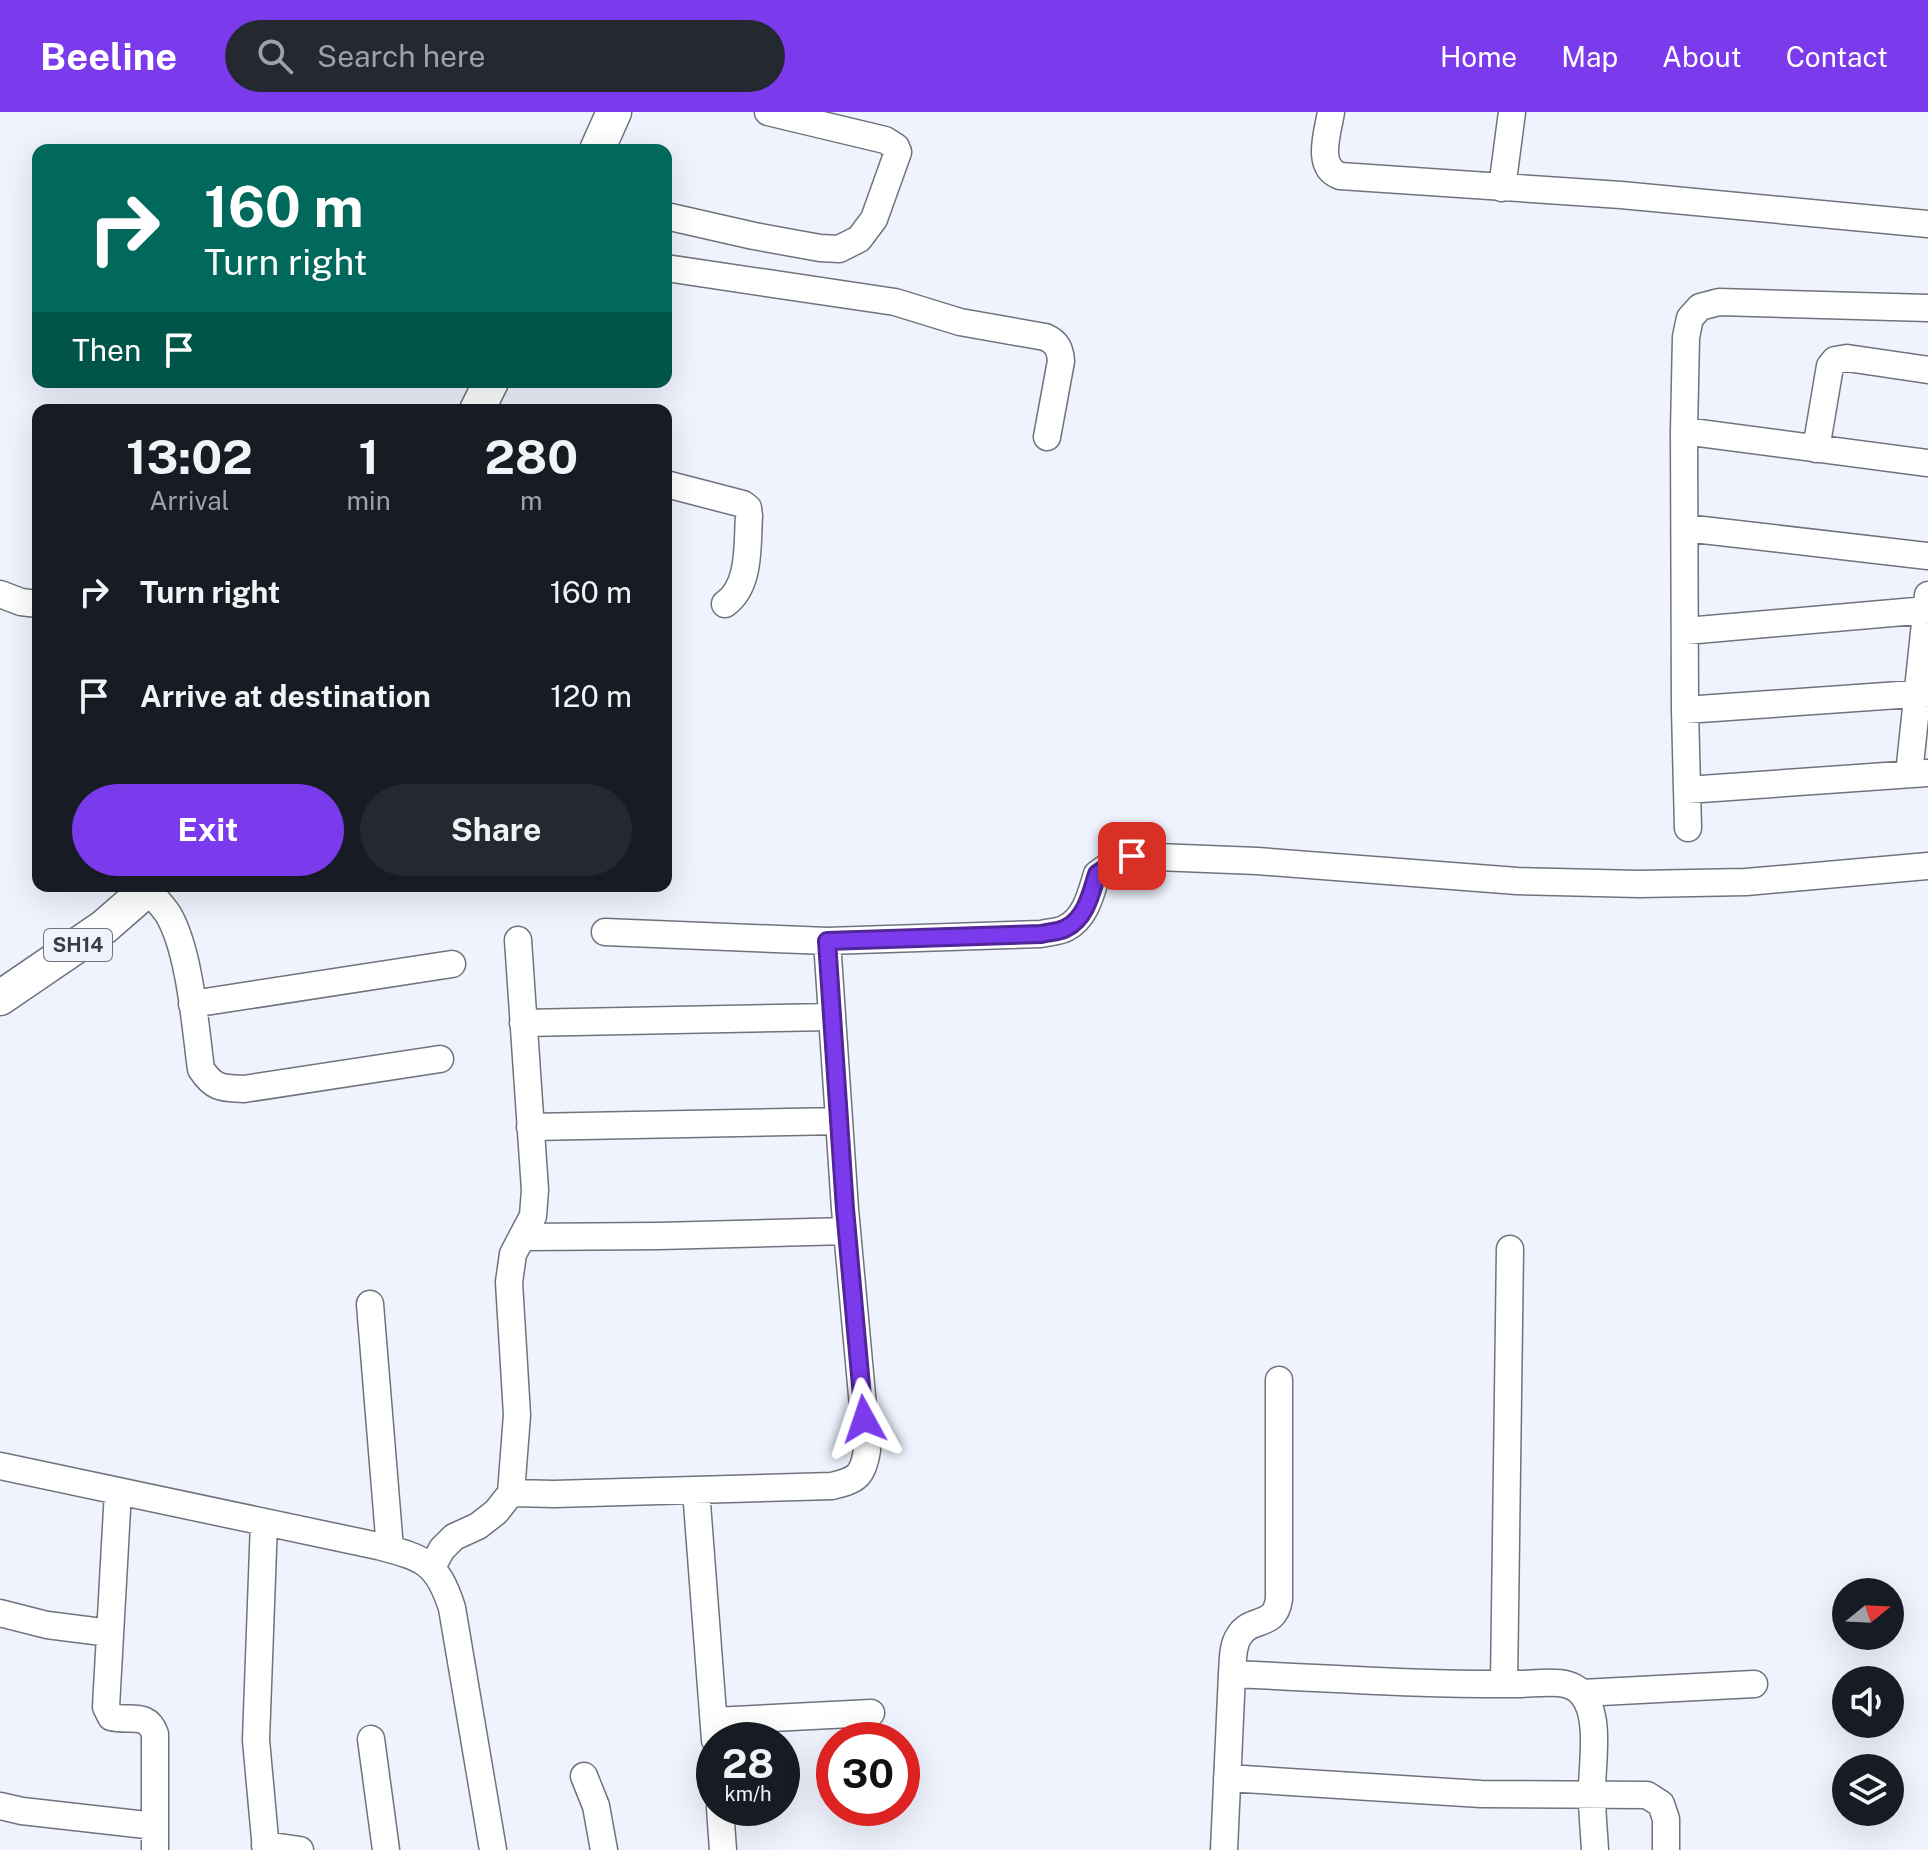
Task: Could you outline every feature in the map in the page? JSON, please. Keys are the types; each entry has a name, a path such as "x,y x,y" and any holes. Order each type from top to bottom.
{"main road":[{"path":"600,144 614,112"},
{"name":"SH14","path":"0,998 104,927 145,892"}],"street":[{"path":"672,217 820,248 839,249 859,239 874,219 898,152 896,147 885,140 768,112"},
{"path":"1331,112 1326,165 1332,173 1340,176 1621,195 1928,224"},
{"path":"1502,188 1512,112"},
{"path":"672,269 895,302 960,322 1053,340 1060,351 1061,361 1047,437"},
{"path":"1688,828 1684,431 1686,337 1690,318 1700,307 1719,302 1928,308"},
{"path":"1816,449 1830,366 1835,360 1847,358 1928,370"},
{"path":"1684,431 1928,463"},
{"path":"672,486 743,504 748,508 744,573 740,586 725,604"},
{"path":"1685,528 1928,556"},
{"path":"0,594 32,603"},
{"path":"1686,631 1927,601 1918,774 1687,790"},
{"path":"1685,710 1922,693"},
{"path":"605,932 827,941 1041,934 1065,929 1079,919 1097,874 1114,862 1132,856 1257,861 1517,881 1639,884 1746,882 1928,866"},
{"path":"153,892 177,933 186,964 201,1069 208,1080 221,1088 244,1089 440,1059"},
{"path":"432,1567 442,1549 454,1537 478,1526 496,1512 511,1493 517,1415 509,1282 513,1254 533,1216 535,1190 518,940"},
{"path":"511,1493 832,1486 852,1481 864,1467 867,1450 847,1231 827,941"},
{"path":"192,1004 452,964"},
{"path":"523,1023 832,1017"},
{"path":"530,1127 839,1121"},
{"path":"523,1237 847,1231"},
{"path":"1504,1684 1510,1249"},
{"path":"370,1304 390,1549"},
{"path":"1224,1850 1235,1648 1239,1635 1248,1627 1267,1620 1277,1610 1279,1380"},
{"path":"0,1466 390,1549 414,1556 432,1567 445,1588 452,1608 493,1850"},
{"path":"696,1490 714,1722"},
{"path":"0,1806 155,1838 155,1734 152,1725 141,1719 111,1717 106,1707 118,1491"},
{"path":"264,1522 256,1740 266,1848 300,1850"},
{"path":"0,1613 47,1625 110,1633"},
{"path":"1232,1674 1473,1684 1556,1683 1572,1686 1582,1693 1591,1709 1595,1850"},
{"path":"1582,1693 1754,1684"},
{"path":"788,1722 871,1713"},
{"path":"371,1739 386,1850"},
{"path":"584,1776 596,1806 604,1850"},
{"path":"1227,1778 1481,1794 1647,1795 1661,1804 1666,1819 1666,1850"},
{"path":"721,1826 723,1850"}],"route":[{"path":"864,1419 845,1209 827,941 1041,934 1065,929 1079,919 1097,874 1114,862 1132,856"}]}
